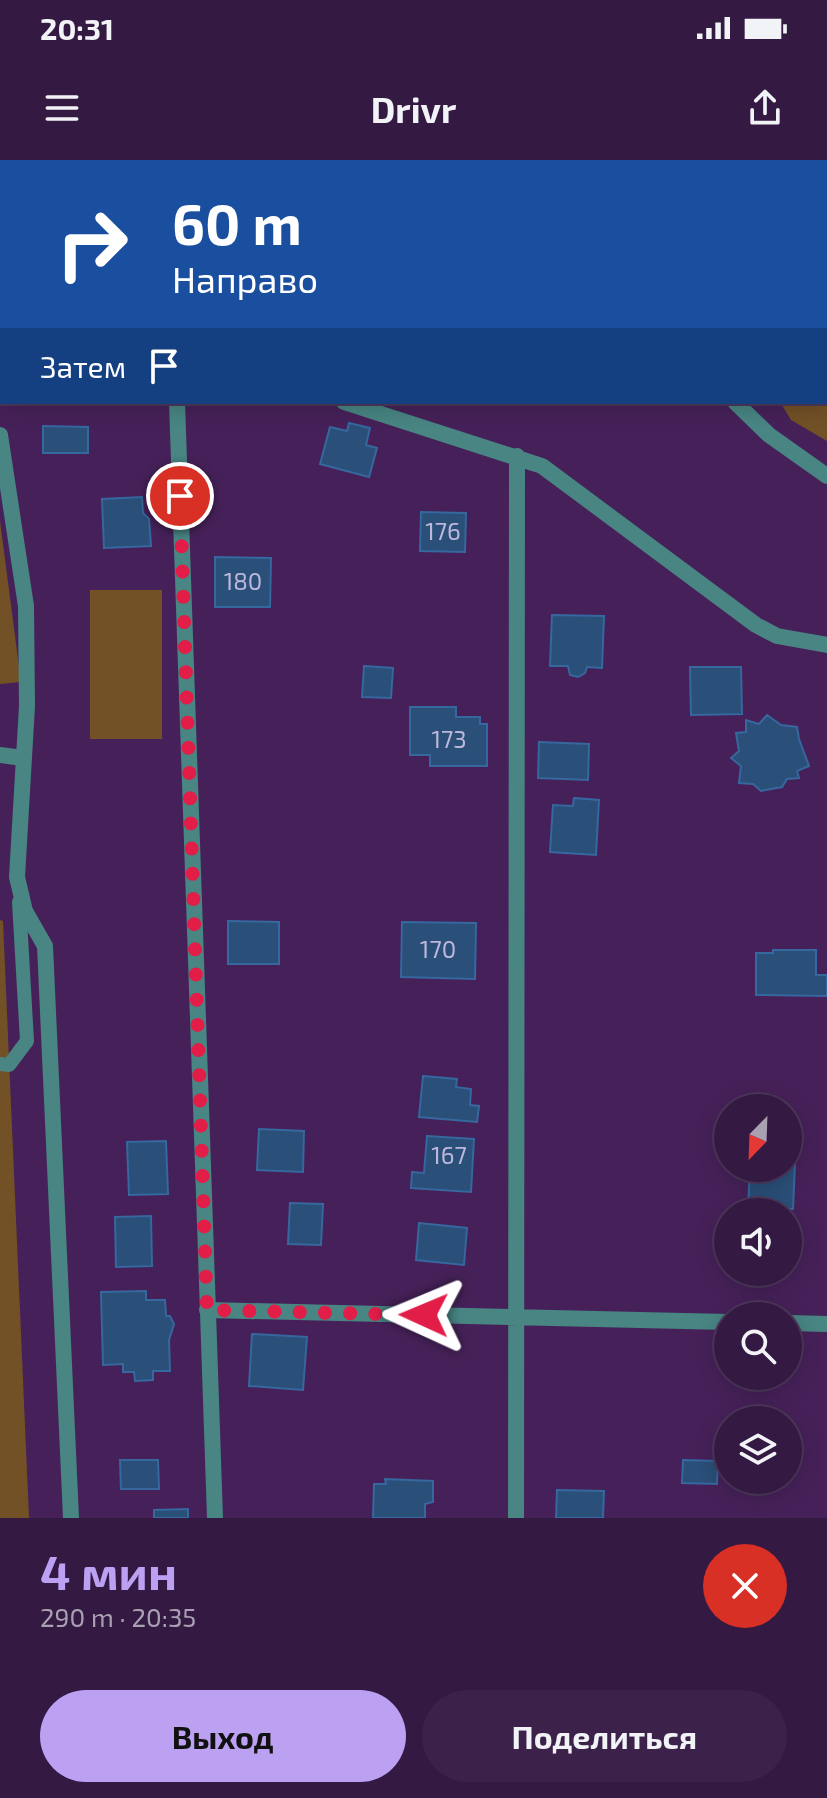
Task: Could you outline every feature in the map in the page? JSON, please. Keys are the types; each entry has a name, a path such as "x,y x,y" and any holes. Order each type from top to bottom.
{"street":[{"path":"177,404 215,1518"},
{"path":"350,404 542,466 756,625 777,636 827,645"},
{"path":"737,404 769,435 827,476"},
{"path":"0,435 26,606 27,706 17,877 25,911 45,946 71,1518"},
{"path":"516,1518 517,456"},
{"path":"0,755 23,758"},
{"path":"207,1310 714,1322"},
{"path":"802,1323 827,1324"}],"lane":[{"path":"0,1064 9,1065 27,1041 17,877"}],"shaded area":[{"path":"781,404 827,404 827,441 791,420"},
{"path":"0,521 21,682 0,684"},
{"path":"90,590 162,590 162,739 90,739"},
{"path":"0,920 3,921 29,1518 0,1518"}],"building":[{"path":"349,423 370,428 366,445 377,448 369,477 320,464 330,427 347,431"},
{"path":"43,426 88,427 88,453 43,453"},
{"path":"142,497 143,513 149,519 151,546 104,548 102,499"},
{"path":"421,512 466,513 465,552 420,551"},
{"path":"215,557 271,558 270,607 215,607"},
{"path":"552,615 604,616 602,668 587,667 585,673 578,677 570,675 568,666 550,666"},
{"path":"364,666 393,668 391,698 362,697"},
{"path":"690,667 741,667 742,714 691,715"},
{"path":"410,707 456,707 456,717 480,717 480,724 487,724 487,766 430,766 430,755 410,755"},
{"path":"767,715 781,725 797,727 809,766 797,771 799,778 787,779 782,787 761,791 753,784 739,783 741,766 731,758 739,751 736,733 746,732 746,720 759,724"},
{"path":"539,742 589,744 588,780 538,778"},
{"path":"574,798 599,800 596,855 550,852 553,805 573,806"},
{"path":"228,921 279,922 279,964 228,964"},
{"path":"402,922 476,923 475,979 401,977"},
{"path":"773,950 816,950 816,975 827,975 827,996 756,995 756,953 773,953"},
{"path":"423,1076 457,1079 456,1087 471,1089 470,1105 479,1106 477,1122 419,1117"},
{"path":"259,1129 304,1131 303,1172 257,1170"},
{"path":"427,1136 474,1139 471,1192 411,1188 412,1172 424,1173"},
{"path":"166,1141 168,1194 129,1195 127,1142"},
{"path":"749,1182 794,1182 793,1198 749,1198"},
{"path":"290,1203 323,1204 321,1245 288,1244"},
{"path":"151,1216 152,1266 116,1267 115,1217"},
{"path":"419,1223 467,1228 464,1265 416,1260"},
{"path":"146,1291 146,1300 165,1300 166,1316 170,1316 174,1324 169,1340 170,1371 153,1371 153,1380 135,1381 134,1372 123,1372 123,1364 103,1365 101,1292"},
{"path":"252,1334 307,1337 303,1390 249,1386"},
{"path":"120,1460 158,1460 159,1489 121,1489"},
{"path":"683,1460 714,1461 714,1484 682,1483"},
{"path":"385,1479 433,1481 433,1502 425,1504 425,1518 373,1518 374,1484 386,1484"},
{"path":"557,1490 604,1491 603,1518 556,1518"},
{"path":"188,1509 188,1518 154,1518 154,1510"}],"route":[{"path":"180,496 207,1310 424,1315"}]}
